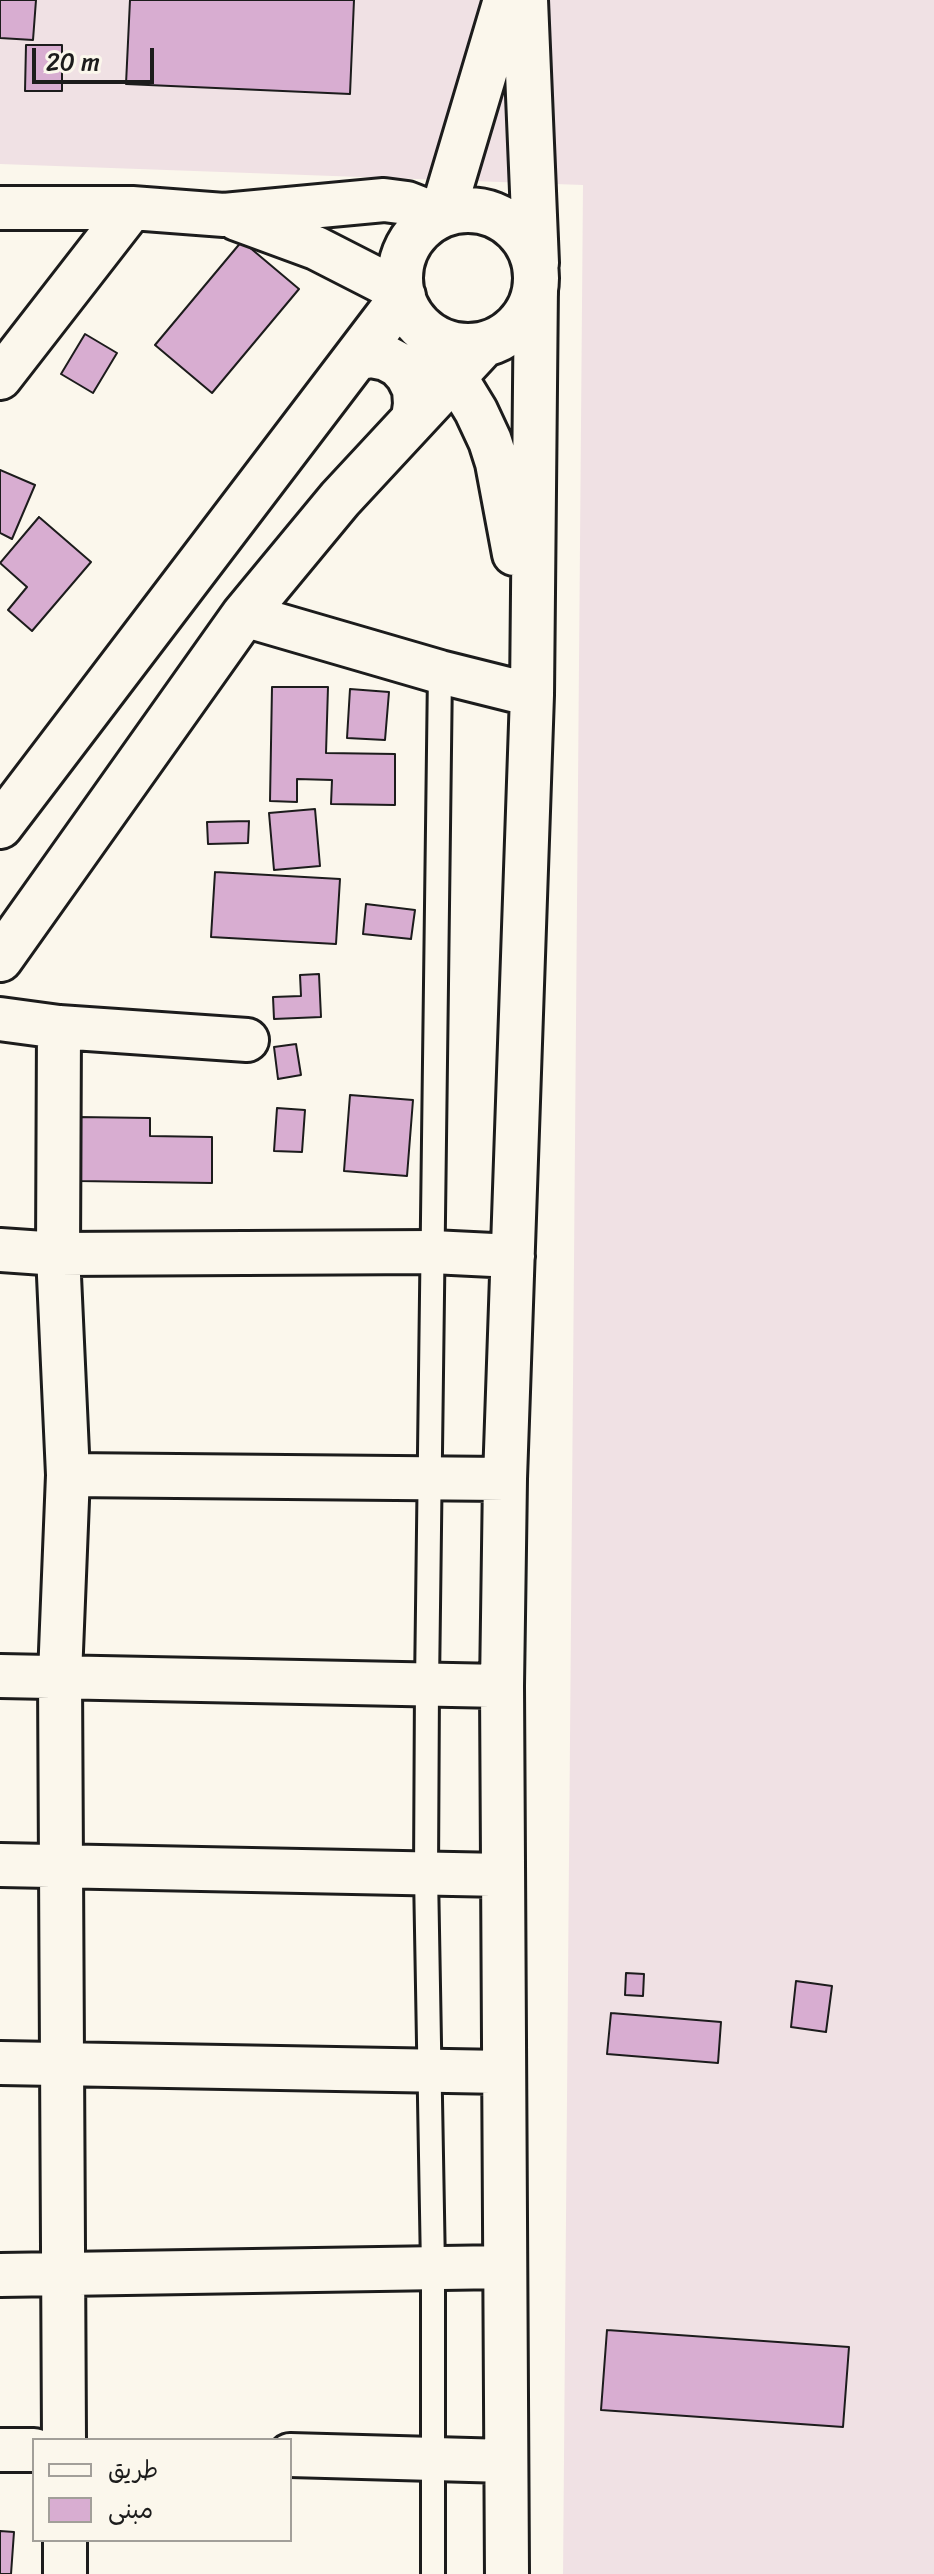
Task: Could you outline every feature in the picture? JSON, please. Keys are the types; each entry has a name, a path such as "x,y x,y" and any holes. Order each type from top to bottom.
{"street":[{"path":"441,216 506,0"},
{"path":"507,2574 502,1686 505,1479 532,677 536,277 525,0"},
{"path":"0,208 132,208 224,215 384,200 407,203 441,216"},
{"path":"0,378 132,208"},
{"path":"429,334 464,346 483,345 503,337 519,323 531,305 536,277 530,249 519,232 502,219 483,211 463,210 441,216 421,229 407,248 401,269 408,310 429,334 476,411 497,463 532,677"},
{"path":"224,215 316,248 403,294"},
{"path":"0,826 403,294"},
{"path":"0,959 244,615 340,499 483,345"},
{"path":"356,358 371,355 399,365 415,389 414,418"},
{"path":"244,615 440,672 532,677"},
{"path":"0,1019 59,1027 247,1040"},
{"path":"59,1027 58,1254 68,1475 60,1676 64,2438"},
{"path":"0,1250 58,1254 432,1252 513,1256"},
{"path":"68,1475 505,1479"},
{"path":"0,1676 502,1686"},
{"path":"0,1865 503,1875"},
{"path":"0,2063 504,2072"},
{"path":"0,2275 505,2267"},
{"path":"0,2450 32,2450"},
{"path":"292,2455 506,2461"},
{"path":"65,2542 65,2574"}],"lane":[{"path":"433,2574 433,2268 426,1874 440,672"}],"shaded area":[{"path":"0,0 934,0 934,2574 563,2574 583,185 0,164"}],"building":[{"path":"0,0 36,0 33,40 0,38"},
{"path":"130,0 354,0 350,94 126,84"},
{"path":"26,45 62,45 62,91 25,91"},
{"path":"242,241 299,289 212,393 155,345"},
{"path":"85,334 117,353 93,393 61,374"},
{"path":"0,470 35,485 12,539 0,533"},
{"path":"39,517 91,562 32,631 8,610 27,587 0,563"},
{"path":"272,687 328,687 326,753 395,754 395,805 331,804 332,780 297,779 297,802 270,801"},
{"path":"350,689 389,692 385,740 347,738"},
{"path":"315,809 320,866 274,870 269,813"},
{"path":"249,821 248,843 208,844 207,822"},
{"path":"215,872 340,879 336,944 211,937"},
{"path":"366,904 415,910 411,939 363,934"},
{"path":"319,974 321,1017 274,1019 273,997 301,996 300,975"},
{"path":"296,1044 301,1075 278,1079 274,1047"},
{"path":"350,1095 413,1100 407,1176 344,1171"},
{"path":"277,1108 305,1110 302,1152 274,1151"},
{"path":"78,1117 150,1118 150,1136 212,1137 212,1183 78,1181"},
{"path":"626,1973 644,1974 643,1996 625,1995"},
{"path":"796,1981 832,1986 826,2032 791,2027"},
{"path":"611,2013 721,2022 718,2063 607,2054"},
{"path":"607,2330 849,2347 843,2427 601,2410"},
{"path":"0,2531 14,2532 11,2574 0,2574"}]}
